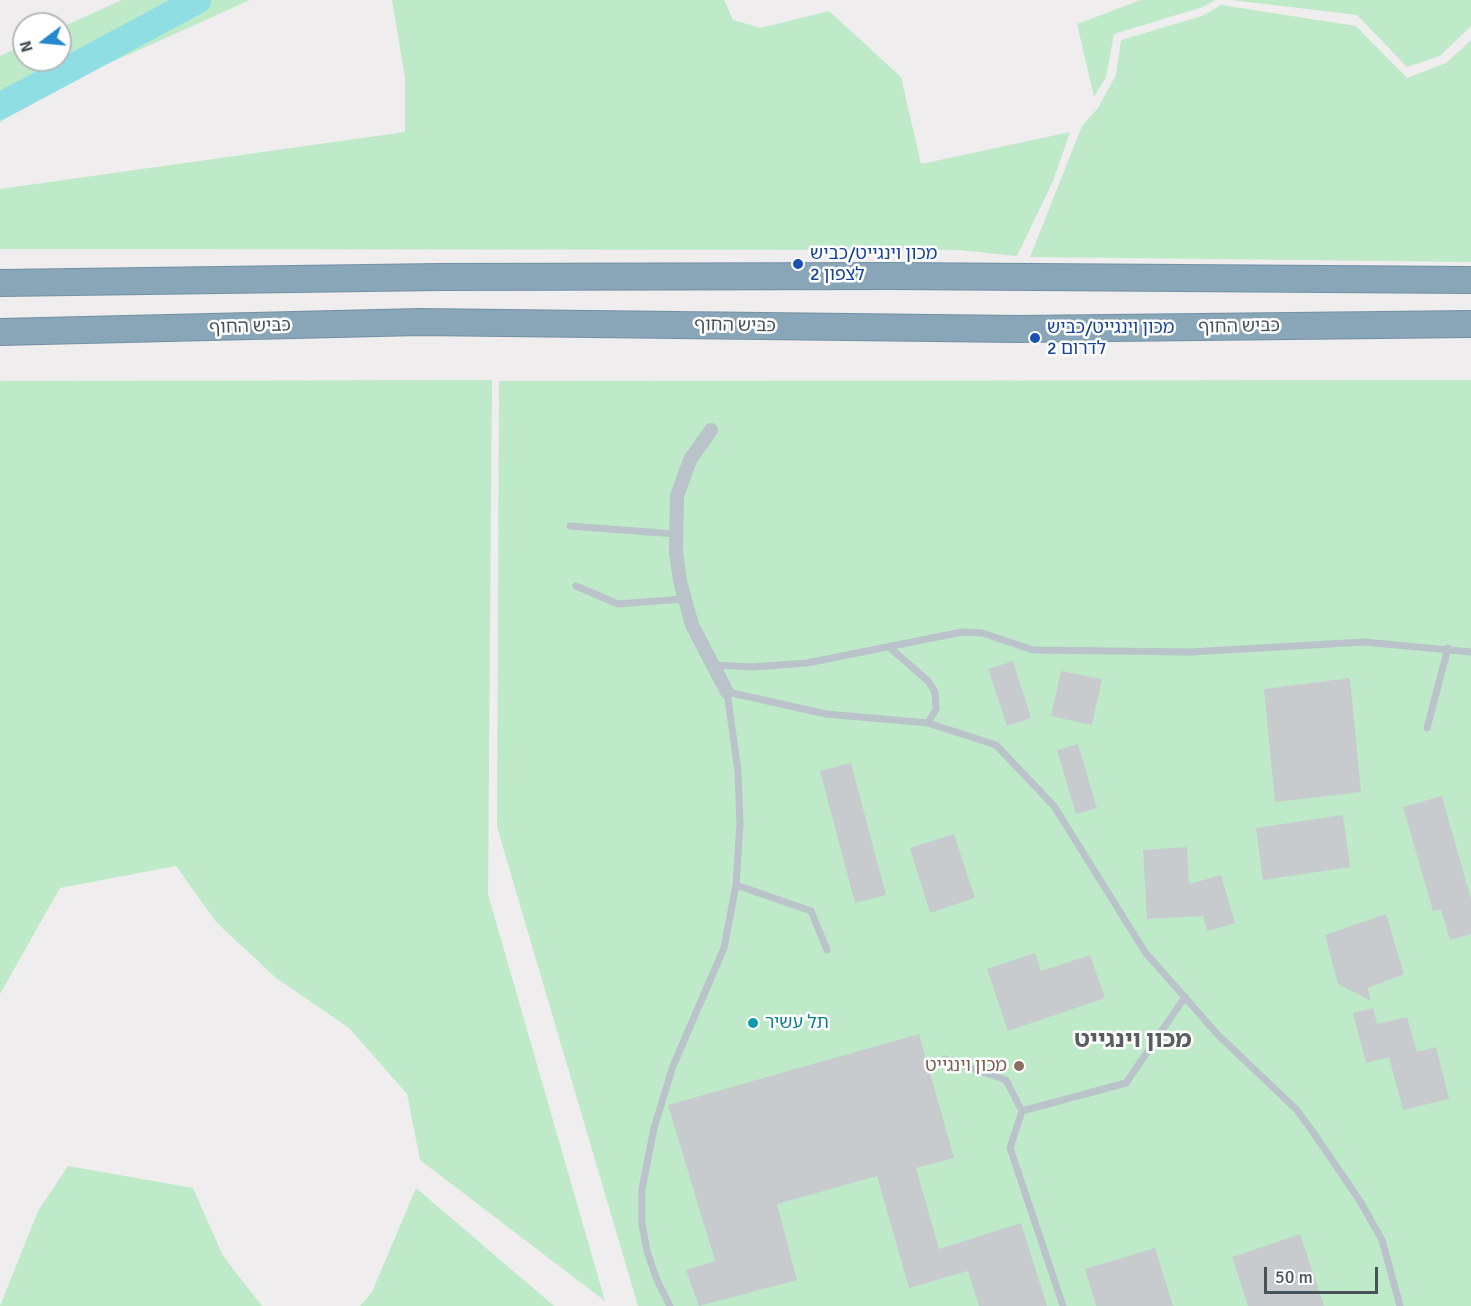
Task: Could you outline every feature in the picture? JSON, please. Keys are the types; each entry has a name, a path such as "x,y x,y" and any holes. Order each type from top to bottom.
{"highway":[{"path":"0,283 452,277 890,276 1471,280"},
{"name":"כביש החוף","path":"0,332 420,322 1019,329 1471,324"}],"street":[{"path":"711,430 690,460 676,496 675,534 684,599 692,625 727,692"}],"lane":[{"path":"570,525 675,534"},
{"path":"576,586 618,604 684,599"},
{"path":"712,665 753,667 807,663 962,632 982,633 1033,650 1190,652 1364,642 1448,648 1471,652"},
{"path":"889,647 928,681 934,692 936,709 928,723"},
{"path":"1427,728 1448,648"},
{"path":"670,1306 656,1278 647,1251 642,1224 642,1189 654,1128 673,1066 723,948 736,885 740,824 738,771 727,692 826,714 928,723 996,745 1053,807 1145,952 1218,1035 1297,1110 1313,1132 1360,1201 1382,1240 1400,1306"},
{"path":"736,885 811,910 827,950"},
{"path":"1022,1111 1126,1083 1185,997"},
{"path":"945,1059 1006,1080 1022,1111 1010,1148 1063,1306"}],"green space":[{"path":"122,0 250,0 23,102 0,123 0,56 12,50 12,72 72,72 72,23"},
{"path":"392,0 724,0 733,20 760,28 829,11 901,77 921,164 1070,132 1053,181 1017,256 958,250 0,249 0,189 405,132 405,79"},
{"path":"1141,0 1215,0 1203,7 1114,34 1106,77 1094,97 1077,24"},
{"path":"1231,0 1471,0 1471,26 1440,56 1407,67 1357,15"},
{"path":"1221,5 1356,26 1407,78 1446,63 1471,40 1471,262 1030,257 1082,126 1098,108 1116,75 1121,40 1202,16"},
{"path":"492,380 488,894 605,1301 420,1160 407,1094 349,1028 275,977 217,923 176,866 60,888 0,994 0,381"},
{"name":"מכון וינגייט","path":"1471,380 1471,1306 638,1306 497,827 499,381"},
{"path":"68,1166 193,1188 223,1256 262,1306 0,1306 38,1211"},
{"path":"416,1188 554,1306 360,1306 372,1292"}],"building":[{"path":"1013,661 1031,718 1007,726 988,669"},
{"path":"1061,671 1102,679 1092,725 1051,716"},
{"path":"1350,678 1361,792 1275,802 1264,689"},
{"path":"1078,744 1097,808 1076,814 1057,750"},
{"path":"851,763 886,895 855,903 820,771"},
{"path":"1442,796 1471,899 1471,934 1450,940 1441,909 1433,911 1403,807"},
{"path":"1343,815 1350,867 1263,880 1256,828"},
{"path":"954,834 975,898 930,913 910,848"},
{"path":"1187,847 1189,884 1221,875 1235,923 1207,931 1203,916 1147,919 1143,850"},
{"path":"1386,914 1404,974 1368,988 1371,1001 1338,984 1325,935"},
{"path":"1035,953 1041,971 1090,955 1105,998 1008,1031 987,969"},
{"path":"1373,1008 1377,1024 1407,1017 1417,1052 1436,1047 1449,1099 1403,1110 1389,1057 1366,1063 1353,1013"},
{"path":"919,1034 954,1158 916,1168 939,1249 1021,1223 1047,1306 979,1306 968,1271 909,1288 877,1176 777,1204 797,1280 699,1306 686,1270 715,1261 668,1105"},
{"path":"1300,1234 1324,1306 1248,1306 1232,1257"},
{"path":"1155,1248 1173,1306 1096,1306 1085,1269"}],"waterway":[{"path":"0,106 198,0"}],"place":[{"name":"מכון וינגייט/כביש 2 לצפון","path":"798,264"},
{"name":"מכון וינגייט/כביש 2 לדרום","path":"1035,338"},
{"name":"תל עשיר","path":"753,1023"},
{"name":"מכון וינגייט","path":"1019,1066"}],"district":[{"name":"מכון וינגייט","path":"1133,1041"}]}
